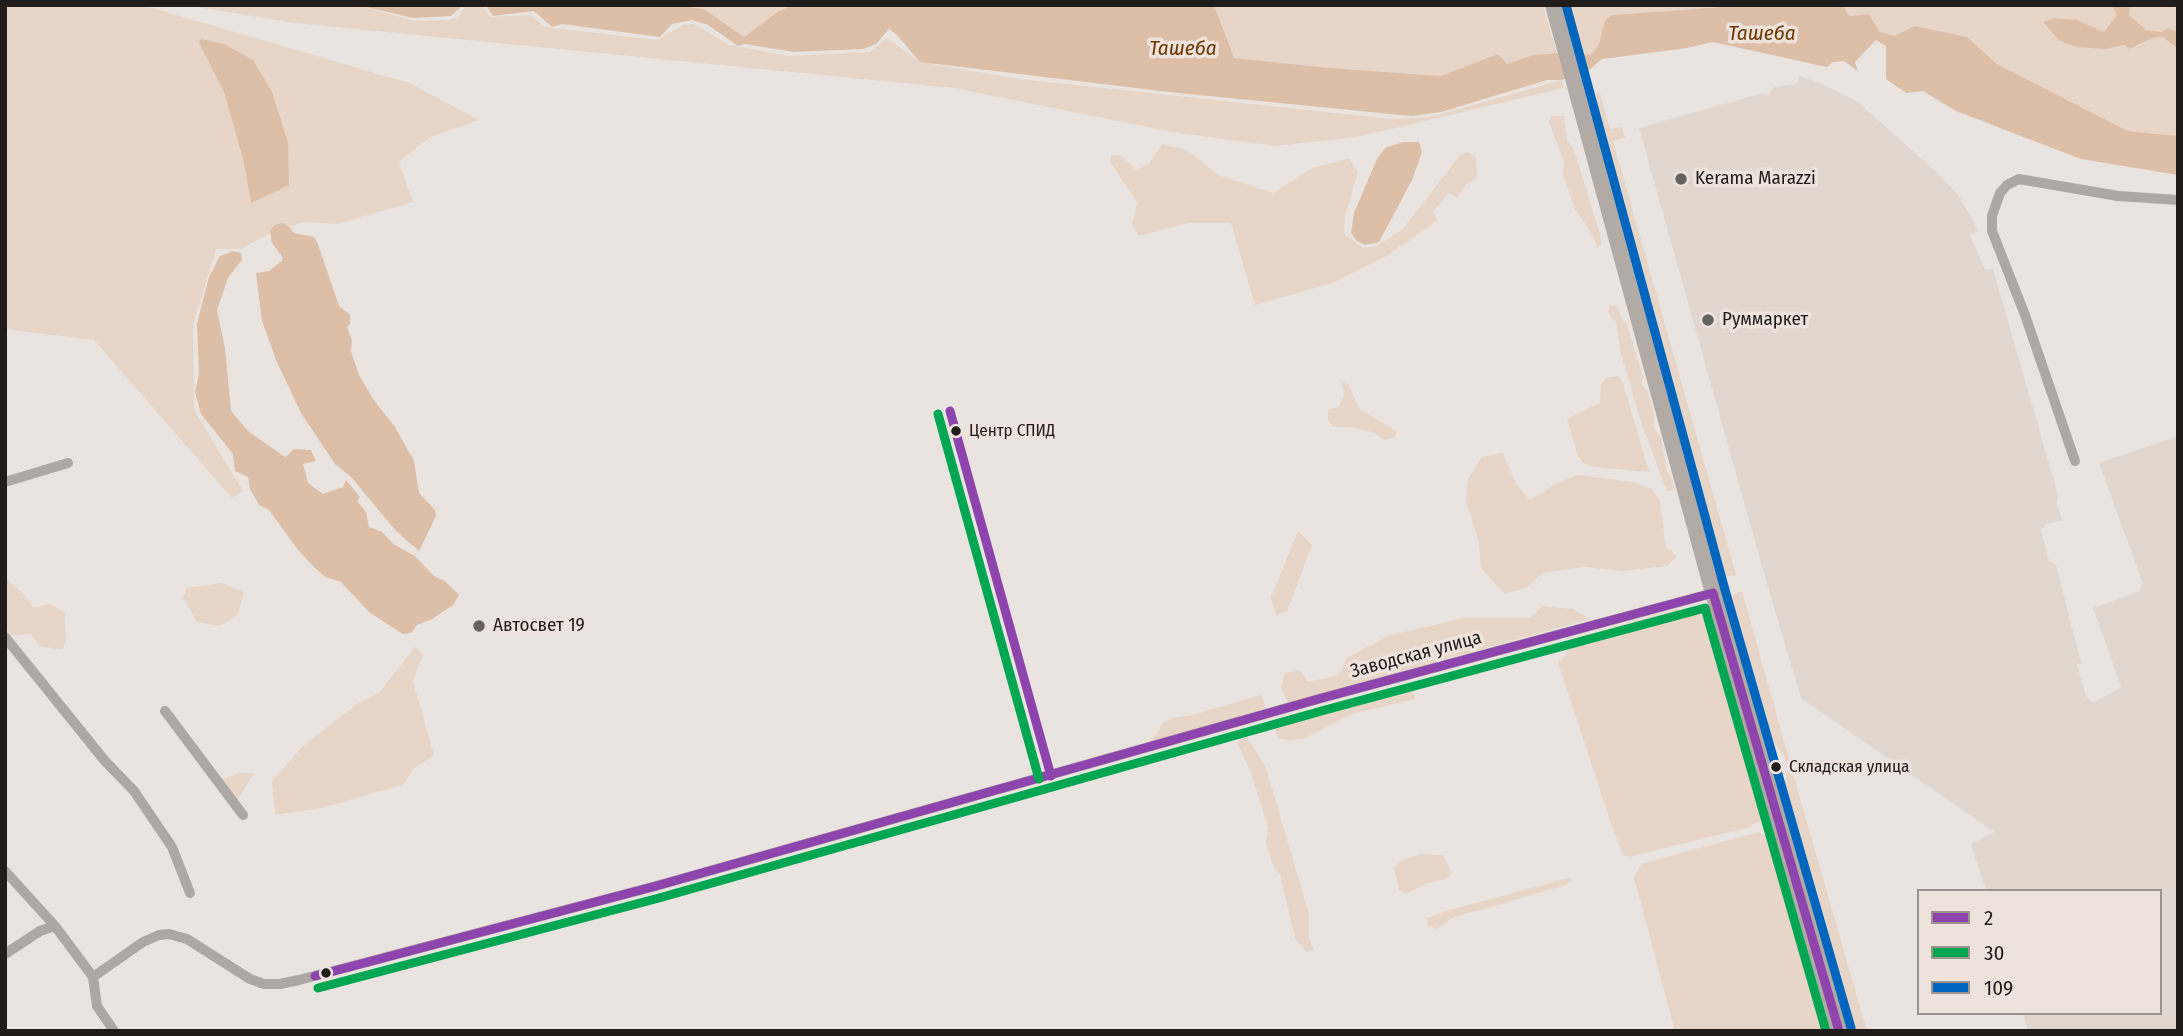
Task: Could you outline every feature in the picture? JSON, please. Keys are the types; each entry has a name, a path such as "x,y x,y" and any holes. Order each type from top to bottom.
{"main road":[{"path":"1555,13 1713,593 1839,1031"}],"street":[{"path":"2075,461 2025,316 1992,231 1992,216 2000,193 2007,185 2019,179 2118,196 2178,200"},
{"path":"5,482 68,463"},
{"name":"Заводская улица","path":"93,977 143,942 169,934 187,939 250,979 264,984 299,980 631,893 1322,698 1713,593"},
{"path":"5,637 104,761 134,791 172,847 190,893"},
{"path":"165,711 243,815"},
{"path":"5,871 55,926 93,977 97,1006 114,1031"},
{"path":"5,954 40,931 55,926"}],"shaded area":[{"path":"5,5 142,5 409,83 479,120 430,137 399,162 413,202 336,224 302,222 260,238 242,249 216,249 193,325 194,410 243,491 232,498 94,340 5,329"},
{"path":"185,5 361,6 415,21 449,20 459,16 466,5 482,5 490,17 530,15 545,27 657,40 683,25 694,24 729,45 789,56 870,52 887,38 920,62 1020,79 1391,119 1430,117 1562,80 1564,88 1357,137 1276,146 1178,133 954,88 295,23"},
{"path":"676,5 792,5 776,12 744,37 704,9"},
{"path":"1214,5 1543,5 1557,54 1533,55 1507,64 1498,54 1442,76 1234,58"},
{"path":"1562,5 1748,5 1612,15 1605,20 1599,44 1591,55 1575,52"},
{"path":"1843,5 2123,5 2114,7 2117,15 2104,32 2076,20 2054,18 2043,22 2105,49 2125,45 2138,46 2153,38 2163,37 2178,49 2178,136 2129,131 1997,64 1967,37 1915,26 1894,36 1880,32 1869,14 1849,16"},
{"path":"2130,5 2172,5 2178,10 2178,32 2168,28 2161,32 2146,30 2129,15"},
{"path":"1800,76 1857,101 1959,196 1978,230 1970,235 1985,270 1993,269 2058,495 2057,503 2062,520 2046,524 2041,530 2049,561 2056,565 2081,663 2077,665 2086,696 2093,703 2121,687 2093,608 2140,591 2142,581 2099,463 2178,436 2178,1031 2028,1031 2024,1015 2162,1015 2162,889 1985,889 1971,844 1994,832 1801,698 1639,128 1763,93 1768,95 1774,87 1796,84"},
{"path":"1599,90 1610,129 1622,127 1625,137 1613,141 1736,575 1723,577 1643,303 1589,107"},
{"path":"1552,116 1564,116 1567,141 1574,150 1600,234 1601,245 1597,247 1592,234 1575,209 1563,175 1564,162 1549,122"},
{"path":"1162,144 1187,150 1218,175 1273,193 1312,168 1349,158 1358,172 1345,216 1344,234 1363,248 1377,246 1403,229 1460,155 1468,152 1476,157 1477,178 1466,184 1457,198 1449,193 1433,211 1437,221 1388,255 1332,283 1255,305 1231,223 1189,223 1139,236 1132,224 1137,202 1110,162 1111,155 1122,156 1136,170 1149,164"},
{"path":"1610,305 1618,307 1622,320 1627,324 1643,377 1641,384 1647,391 1654,413 1654,429 1661,437 1667,471 1673,481 1674,489 1667,492 1640,419 1620,350 1616,321 1608,311"},
{"path":"1618,376 1623,383 1649,472 1596,467 1583,463 1578,456 1567,419 1600,403 1601,384 1606,378"},
{"path":"1342,382 1348,384 1360,410 1397,431 1395,437 1385,440 1375,433 1351,427 1333,427 1328,420 1328,409 1339,407 1344,396"},
{"path":"1503,453 1516,484 1530,500 1558,483 1578,475 1632,482 1652,489 1660,501 1666,548 1676,557 1667,566 1623,571 1585,567 1542,573 1527,587 1505,594 1481,568 1479,543 1466,501 1468,479 1482,457"},
{"path":"1298,531 1312,545 1287,611 1276,615 1271,597"},
{"path":"5,577 23,593 34,608 50,604 65,613 66,641 63,650 40,646 31,634 12,636 5,628"},
{"path":"221,583 244,592 238,613 221,626 197,622 183,598 187,588"},
{"path":"1742,591 1867,1031 1852,1031 1793,826 1784,792 1787,768 1784,755 1770,737 1762,715 1730,603 1734,595"},
{"path":"1543,606 1573,609 1590,619 1288,703 1281,687 1285,673 1300,670 1308,682 1339,675 1347,658 1388,636 1463,618 1529,618"},
{"path":"1676,609 1698,612 1716,633 1764,810 1759,822 1751,827 1629,857 1623,855 1614,832 1558,663 1566,655 1569,640"},
{"path":"415,647 423,655 413,681 434,755 413,769 404,784 322,808 275,815 272,781 302,747 357,704 379,693"},
{"path":"1412,687 1415,699 1349,715 1306,738 1278,739 1274,726 1292,715 1397,688"},
{"path":"1261,695 1266,708 1165,741 1148,743 1159,731 1162,723 1175,717 1189,716"},
{"path":"1247,737 1266,768 1309,914 1309,937 1314,950 1306,952 1295,938 1280,874 1274,868 1266,844 1268,827 1251,773 1237,742"},
{"path":"238,773 254,773 238,799 222,780"},
{"path":"1759,832 1771,838 1828,1029 1675,1031 1634,878 1641,864"},
{"path":"1419,854 1443,855 1452,874 1406,894 1399,890 1394,867"},
{"path":"1569,878 1573,880 1566,885 1452,918 1437,929 1428,926 1427,918 1443,912"}],"water":[{"path":"351,5 463,5 451,16 413,18"},
{"name":"Ташеба","path":"486,5 676,5 704,9 744,37 777,12 792,5 1214,5 1234,58 1441,76 1498,54 1507,64 1533,55 1575,52 1591,55 1599,44 1605,20 1612,15 1748,5 1843,5 1849,16 1869,14 1880,32 1894,36 1915,26 1967,37 1997,64 2128,131 2178,136 2178,175 2081,159 1956,111 1923,91 1906,93 1886,79 1886,46 1876,40 1855,62 1858,71 1844,61 1833,62 1827,67 1713,42 1602,59 1589,70 1562,80 1547,80 1441,112 1411,116 1169,92 920,62 889,29 876,44 863,49 794,52 745,44 738,46 708,25 692,20 672,24 660,37 562,24 552,27 534,11 493,16"},
{"path":"2130,5 2129,15 2146,30 2161,32 2168,28 2178,32 2178,49 2163,37 2153,38 2129,49 2125,45 2105,49 2077,47 2060,41 2043,22 2054,18 2077,20 2104,32 2117,15 2113,7"},
{"path":"201,39 224,44 253,60 272,92 288,143 289,185 251,203 243,158 224,92 199,43"},
{"path":"1403,142 1419,142 1422,152 1412,180 1379,242 1365,245 1357,241 1351,233 1354,213 1377,159 1385,148"},
{"path":"282,223 294,233 314,237 318,244 339,306 350,315 350,324 347,327 359,375 373,399 395,427 414,461 419,493 435,510 436,516 419,551 396,531 351,477 335,464 301,413 276,360 262,321 256,273 269,271 282,261 283,258 272,243 270,230"},
{"path":"233,251 241,253 242,260 228,278 217,310 225,348 231,411 249,432 285,457 294,449 311,450 316,461 303,464 308,483 323,494 343,487 346,480 360,497 357,501 366,512 369,527 382,532 393,544 415,556 434,576 445,581 459,595 453,605 417,625 411,633 403,634 369,612 341,582 325,577 313,566 269,510 259,505 250,489 248,477 235,471 233,454 201,414 195,392 199,374 197,324 209,277 220,256"}],"transit line":[{"name":"109","path":"1566,5 1725,590 1851,1028"},
{"name":"2","path":"950,411 1051,776"},
{"name":"30","path":"938,414 1039,779"},
{"name":"2","path":"315,976 656,886 1322,698 1713,593 1839,1031"},
{"name":"30","path":"318,988 659,898 1325,710 1705,608 1826,1031"}],"place":[{"name":"Kerama Marazzi","path":"1681,179"},
{"name":"Руммаркет","path":"1708,320"},
{"name":"Центр СПИД","path":"956,431"},
{"name":"Автосвет 19","path":"479,626"},
{"name":"Складская улица","path":"1776,767"}]}
